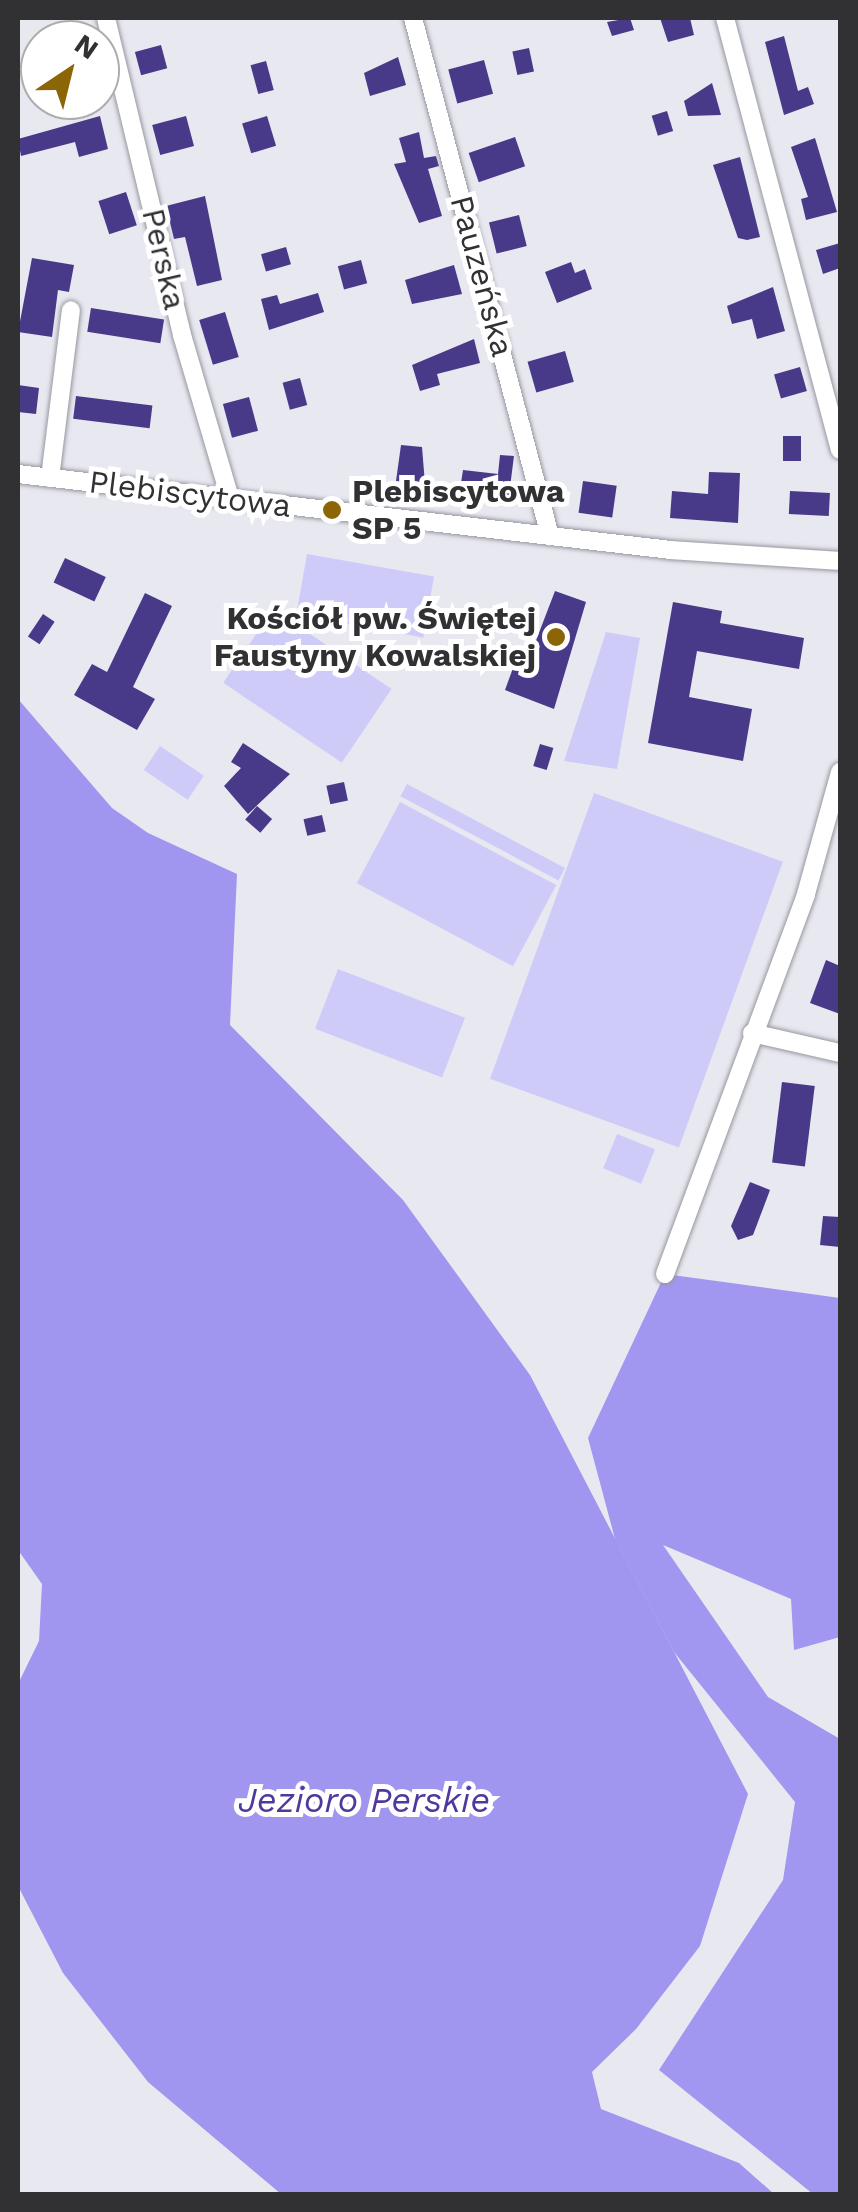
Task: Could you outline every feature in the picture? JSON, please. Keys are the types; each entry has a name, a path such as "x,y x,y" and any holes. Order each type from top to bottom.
{"street":[{"name":"Perska","path":"106,18 182,336 230,498"},
{"name":"Pauzeńska","path":"413,18 550,536"},
{"path":"724,18 840,450"},
{"path":"50,478 71,310"},
{"name":"Plebiscytowa","path":"18,474 550,536 840,561"},
{"path":"665,1274 806,894 840,772"},
{"path":"752,1033 840,1054"}],"shaded area":[{"path":"307,554 434,576 423,637 296,615"},
{"path":"273,609 392,689 342,763 223,683"},
{"path":"606,632 640,638 617,769 564,761"},
{"path":"160,746 204,776 188,800 144,770"},
{"path":"407,784 565,868 558,880 400,796"},
{"path":"594,793 783,862 679,1147 490,1079"},
{"path":"400,802 556,885 513,966 357,883"},
{"path":"338,969 465,1018 442,1077 315,1029"},
{"path":"617,1134 655,1149 641,1184 603,1168"},
{"path":"665,1274 840,1298 840,1637 794,1650 791,1599 663,1545 768,1697 840,1739 840,2194 813,2194 659,2070 783,1880 795,1802 674,1652 615,1539 588,1438"}],"water":[{"name":"Jezioro Perskie","path":"18,699 112,808 148,833 237,874 230,1025 403,1200 530,1375 748,1794 700,1946 636,2029 592,2072 601,2109 739,2163 774,2194 281,2194 148,2082 63,1973 18,1886 18,1684 39,1641 42,1584 18,1550"}],"building":[{"path":"630,18 634,30 612,36 607,22"},
{"path":"660,18 690,18 694,35 668,42"},
{"path":"784,36 798,91 808,87 814,104 784,115 765,42"},
{"path":"161,45 167,68 141,75 135,52"},
{"path":"529,48 534,71 517,75 512,52"},
{"path":"398,57 406,85 370,96 364,73"},
{"path":"484,60 493,94 457,103 448,70"},
{"path":"266,61 274,90 258,94 251,65"},
{"path":"712,83 721,115 688,116 684,101"},
{"path":"667,111 673,131 658,136 652,116"},
{"path":"186,116 194,146 160,155 152,125"},
{"path":"267,116 276,146 251,153 242,124"},
{"path":"86,120 101,120 108,149 79,157 75,142 21,156 18,139"},
{"path":"419,132 424,158 436,156 439,166 428,169 442,216 419,223 394,164 406,162 399,138"},
{"path":"515,137 525,166 479,182 469,153"},
{"path":"815,138 837,212 806,220 801,199 808,197 791,147"},
{"path":"740,157 760,237 747,240 738,238 713,165"},
{"path":"126,192 137,225 109,234 98,201"},
{"path":"205,196 222,280 197,286 185,237 174,239 166,206"},
{"path":"519,215 527,246 497,254 489,222"},
{"path":"840,243 840,268 823,274 816,250"},
{"path":"286,247 291,264 266,271 261,254"},
{"path":"32,258 74,265 69,292 58,290 52,337 18,332"},
{"path":"361,260 367,283 344,289 338,266"},
{"path":"571,262 575,273 585,269 592,289 557,303 545,272"},
{"path":"454,265 462,294 412,304 405,280"},
{"path":"773,287 785,331 757,339 752,319 732,324 727,306"},
{"path":"318,293 324,312 269,330 261,299 277,295 280,304"},
{"path":"91,308 164,320 160,343 87,332"},
{"path":"225,312 239,357 213,365 199,320"},
{"path":"474,339 480,363 437,374 440,385 420,391 412,365"},
{"path":"565,351 574,382 536,393 528,362"},
{"path":"800,367 807,391 781,398 774,374"},
{"path":"300,378 307,405 290,410 283,383"},
{"path":"18,385 39,388 36,414 18,412"},
{"path":"76,396 152,405 150,428 73,419"},
{"path":"249,397 258,431 232,438 223,404"},
{"path":"783,436 801,436 801,461 783,461"},
{"path":"401,445 422,447 425,484 396,481"},
{"path":"500,455 514,456 509,495 460,489 463,470 498,474"},
{"path":"709,472 740,473 738,523 670,518 672,491 708,494"},
{"path":"583,481 617,486 612,517 579,513"},
{"path":"790,491 830,493 829,516 789,514"},
{"path":"65,558 106,577 94,601 54,582"},
{"path":"555,591 586,602 554,709 505,690 516,660 527,664"},
{"path":"145,593 172,606 133,687 155,699 137,730 74,695 92,664 107,672"},
{"path":"673,602 722,611 720,623 804,638 799,669 697,651 689,697 752,709 743,761 648,743"},
{"path":"43,614 55,622 40,644 28,636"},
{"path":"243,743 290,774 248,814 224,786 241,768 231,762"},
{"path":"540,744 553,748 547,770 533,766"},
{"path":"344,782 348,801 330,804 326,786"},
{"path":"257,806 272,819 260,833 245,820"},
{"path":"322,815 326,832 307,836 303,819"},
{"path":"826,960 840,966 840,1014 810,1003"},
{"path":"782,1082 815,1086 805,1166 772,1162"},
{"path":"750,1182 770,1190 753,1235 738,1240 731,1226"},
{"path":"823,1216 840,1217 840,1247 820,1245"}],"place":[{"name":"Plebiscytowa SP 5","path":"332,510"},
{"name":"Kościół pw. Świętej Faustyny Kowalskiej","path":"556,637"}]}
